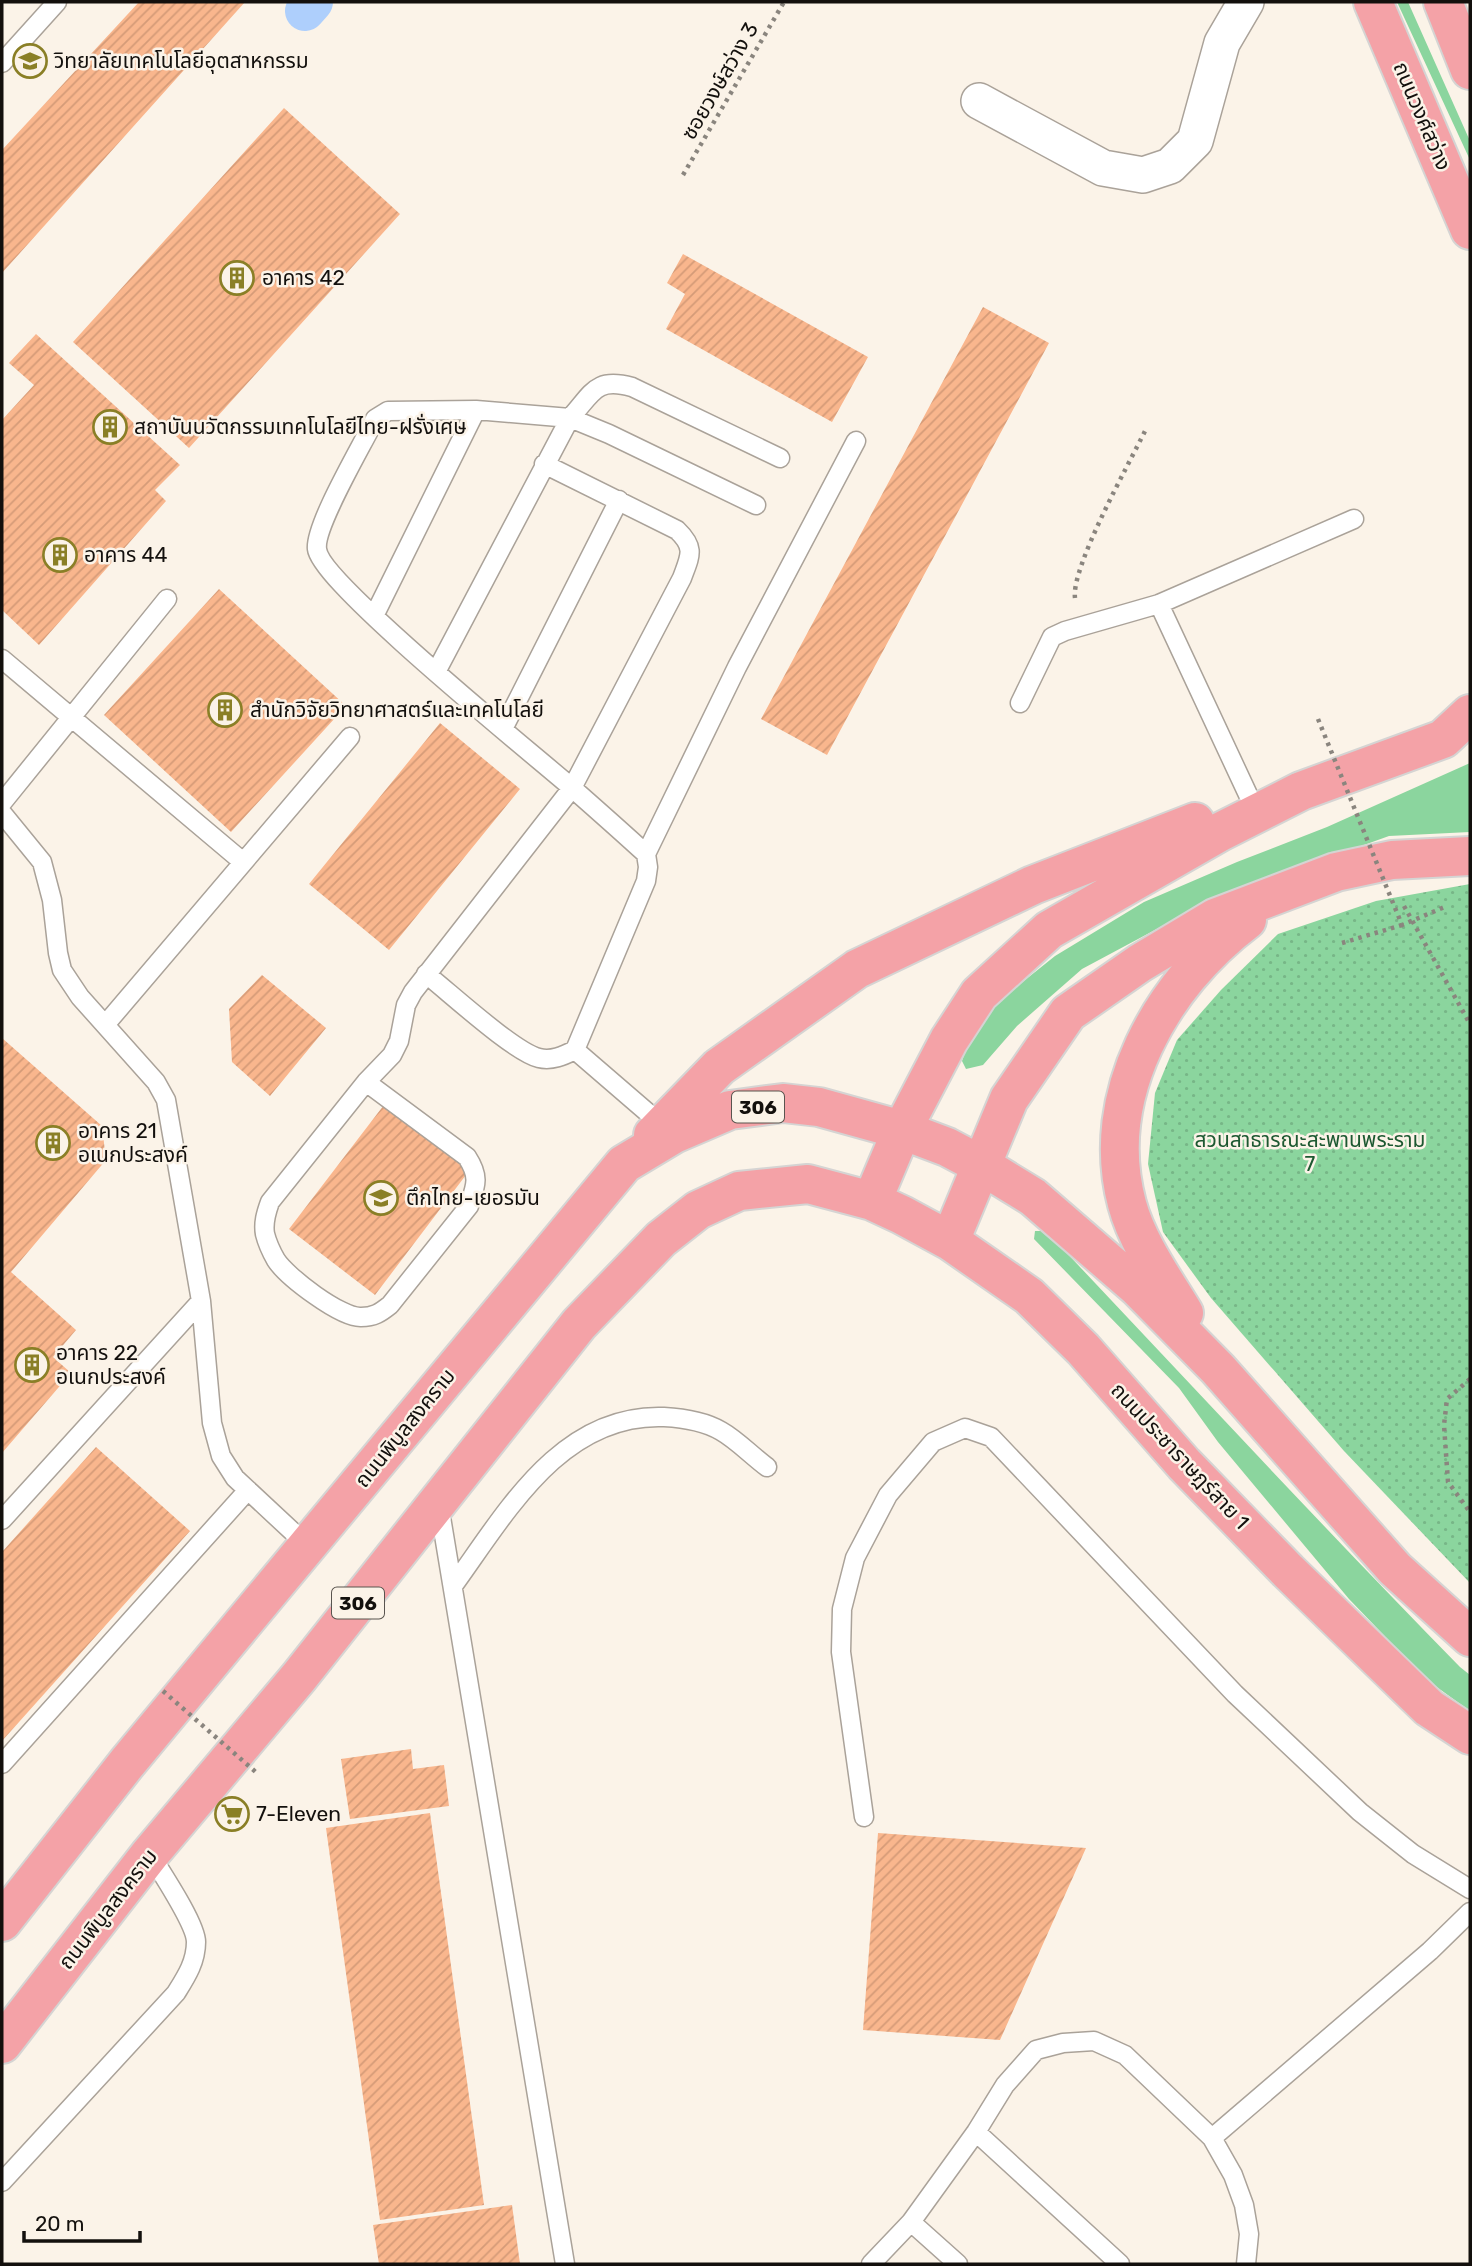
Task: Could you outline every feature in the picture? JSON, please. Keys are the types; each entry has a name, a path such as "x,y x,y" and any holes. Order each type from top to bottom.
{"main road":[{"name":"ถนนวงศ์สว่าง","path":"1373,2 1470,230"},
{"path":"1455,15 1470,70"},
{"path":"872,1201 902,1130 948,1040 979,994 1049,930 1209,838 1301,791 1443,738 1470,714"},
{"path":"624,1164 719,1067 857,969 1033,886 1251,801 1301,791"},
{"path":"950,1241 1009,1099 1068,1013 1140,963 1215,918 1336,872 1392,860 1470,856"},
{"path":"1219,1369 1150,1256 1127,1206 1119,1158 1123,1108 1135,1063 1156,1020 1183,982 1214,948 1245,921 1336,872"},
{"name":"ถนนพิบูลสงคราม","path":"2,1922 135,1754 624,1164 674,1134 730,1110 783,1103 819,1107 902,1130"},
{"path":"902,1130 947,1147 1033,1197 1137,1287 1219,1369 1395,1569 1470,1637"},
{"name":"ถนนพิบูลสงคราม","path":"2,2044 150,1854 299,1677 579,1324 661,1239 698,1210 739,1191 808,1184 872,1201"},
{"name":"ถนนประชาราษฎร์สาย 1","path":"872,1201 902,1214 950,1241 1029,1296 1083,1349 1184,1464 1288,1571 1429,1708 1470,1735"}],"street":[{"path":"979,101 1103,168 1143,175 1170,166 1195,142 1222,43 1246,2"}],"lane":[{"path":"2,63 57,2"},
{"path":"436,672 570,418 600,385 613,382 632,387 780,458"},
{"path":"374,615 476,410"},
{"path":"646,854 436,672 325,567 316,550 319,528 375,419 388,411 476,410 570,418 756,505"},
{"path":"426,974 512,1042 538,1058 558,1058 575,1050 646,881 646,854 737,667 856,441"},
{"path":"366,1082 467,1157 476,1171 476,1186 469,1206 390,1305 377,1316 358,1318 340,1312 321,1299 277,1261 265,1236 264,1219 270,1202 366,1082 392,1055 399,1041 406,1005 426,974 572,788 682,578 691,555 688,541 677,530 544,464"},
{"path":"503,729 619,500"},
{"path":"1020,703 1052,637 1080,626 1160,604 1354,519"},
{"path":"2,803 167,599"},
{"path":"1160,604 1251,801"},
{"path":"2,659 243,862"},
{"path":"105,1025 350,737"},
{"path":"2,813 43,862 52,900 62,970 80,998 156,1082 166,1100 201,1301 212,1423 221,1456 235,1478 308,1546"},
{"path":"575,1050 662,1125"},
{"path":"2,1520 201,1301"},
{"path":"453,1586 525,1486 575,1440 606,1426 646,1416 683,1418 720,1430 767,1467"},
{"path":"864,1817 841,1652 842,1609 855,1558 888,1495 897,1484 933,1442 965,1428 991,1437 1235,1694 1360,1812 1413,1854 1470,1889"},
{"path":"2,1764 248,1490"},
{"path":"439,1502 565,2264"},
{"path":"2,2182 176,1993 192,1968 196,1940 185,1913 150,1854"},
{"path":"1212,2138 1430,1951 1470,1913"},
{"path":"871,2264 911,2222 976,2132 1005,2085 1036,2050 1063,2043 1094,2041 1125,2055 1212,2138 1233,2175 1244,2205 1249,2234 1246,2264"},
{"path":"976,2132 1120,2264"},
{"path":"911,2222 958,2264"}],"path":[{"name":"ซอยวงษ์สว่าง 3","path":"683,175 784,2"},
{"path":"1080,626 1074,591 1082,562 1145,431"},
{"path":"1318,719 1402,925"},
{"path":"1404,906 1470,1024"},
{"path":"1342,943 1402,925 1447,906"},
{"path":"1470,1379 1447,1399 1444,1424 1448,1482 1470,1512"},
{"path":"163,1691 258,1774"}],"green space":[{"path":"1397,2 1408,2 1470,141 1470,160"},
{"path":"1470,763 1470,832 1389,836 1211,900 1082,969 1017,1026 983,1065 966,1069 962,1061 970,1037 990,1008 1055,956 1144,902 1327,827"},
{"name":"สวนสาธารณะสะพานพระราม 7","path":"1470,884 1470,1583 1344,1451 1211,1298 1163,1232 1148,1164 1155,1093 1177,1040 1221,990 1278,934 1376,901"},
{"path":"1035,1231 1046,1231 1356,1559 1470,1675 1470,1711 1427,1680 1349,1599 1218,1442 1179,1388 1034,1239"}],"building":[{"path":"139,2 245,2 2,273 2,150"},
{"name":"อาคาร 42","path":"284,108 400,214 189,448 73,342"},
{"path":"683,254 868,357 832,422 666,329 685,294 667,283"},
{"path":"983,307 1049,343 827,755 761,719"},
{"name":"อาคาร 44","path":"36,334 180,465 155,490 166,501 39,645 2,610 2,420 34,385 9,363"},
{"name":"สำนักวิจัยวิทยาศาสตร์และเทคโนโลยี","path":"219,589 346,706 231,832 104,715"},
{"path":"440,723 520,789 389,950 309,884"},
{"path":"262,975 326,1028 270,1096 232,1062 229,1009"},
{"name":"อาคาร 21 อเนกประสงค์","path":"2,1038 102,1126 106,1160 11,1272 76,1330 53,1357 71,1373 2,1453"},
{"name":"ตึกไทย-เยอรมัน","path":"387,1101 472,1167 375,1295 289,1229"},
{"path":"96,1447 190,1531 2,1741 2,1552"},
{"path":"411,1749 413,1769 444,1765 449,1806 350,1819 341,1759"},
{"path":"430,1813 484,2205 380,2220 326,1828"},
{"path":"878,1833 1086,1848 1000,2040 863,2030"},
{"path":"512,2205 520,2264 379,2264 373,2225"}],"waterway":[{"path":"305,11 313,2"}],"place":[{"name":"วิทยาลัยเทคโนโลยีอุตสาหกรรม","path":"30,61"},
{"name":"อาคาร 42","path":"237,278"},
{"name":"สถาบันนวัตกรรมเทคโนโลยีไทย-ฝรั่งเศษ","path":"110,427"},
{"name":"อาคาร 44","path":"60,555"},
{"name":"สำนักวิจัยวิทยาศาสตร์และเทคโนโลยี","path":"225,710"},
{"name":"อาคาร 21 อเนกประสงค์","path":"53,1143"},
{"name":"ตึกไทย-เยอรมัน","path":"381,1198"},
{"name":"อาคาร 22 อเนกประสงค์","path":"32,1365"},
{"name":"7-Eleven","path":"232,1814"}]}
